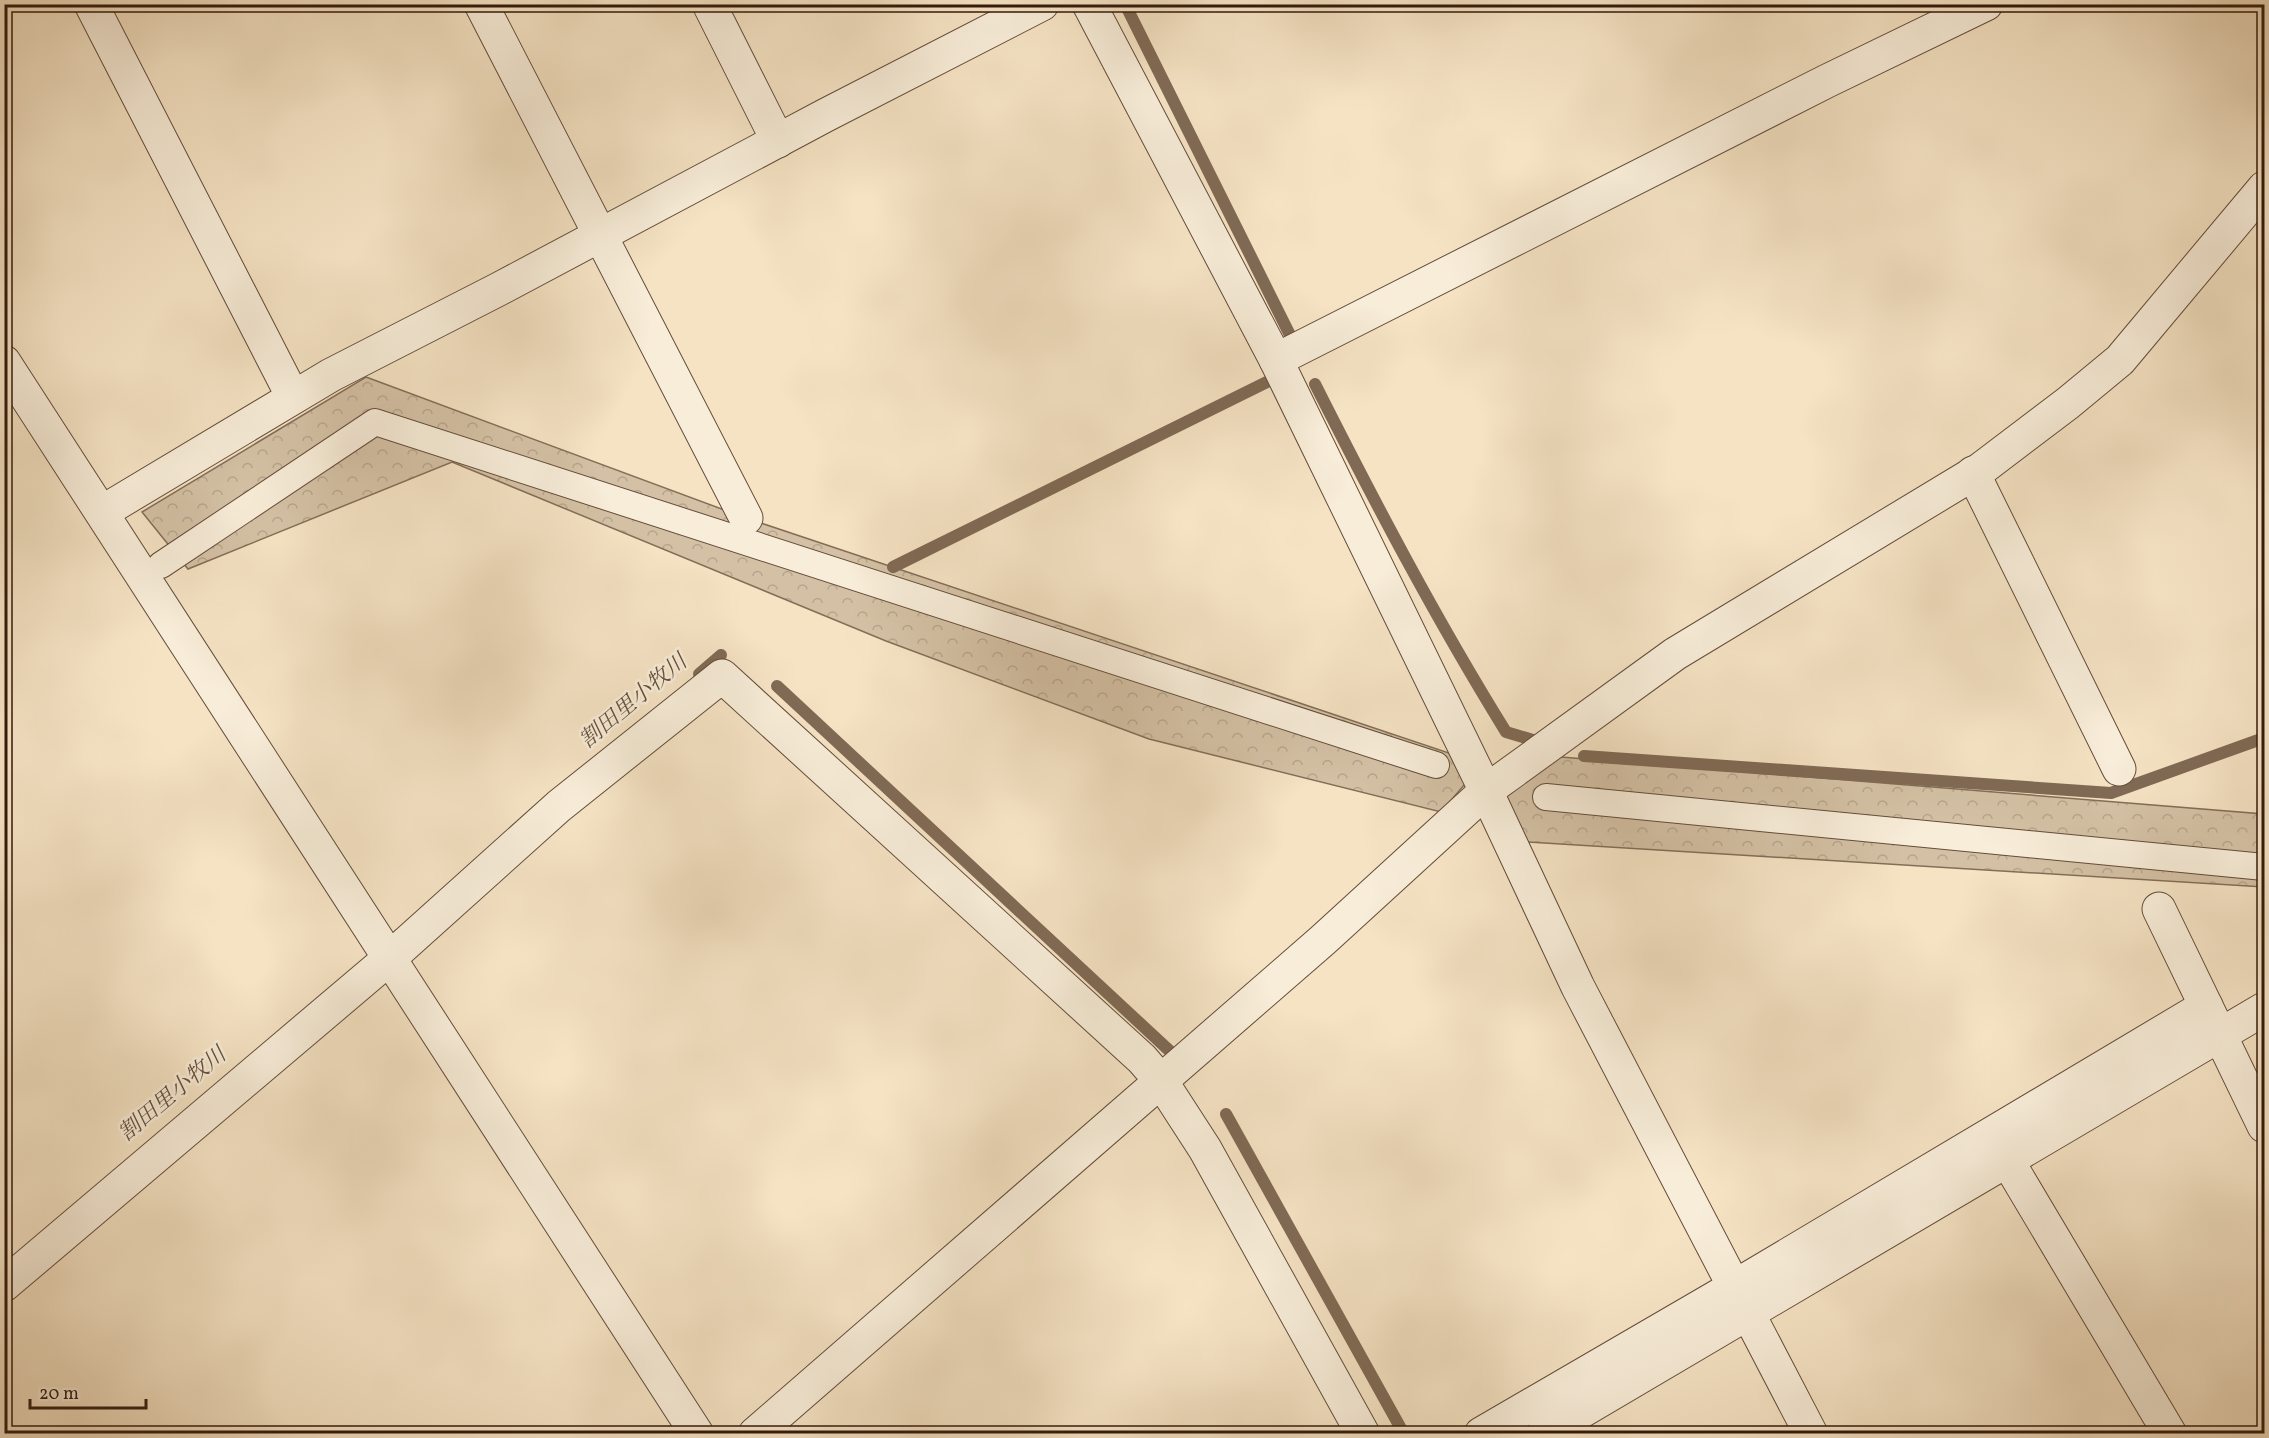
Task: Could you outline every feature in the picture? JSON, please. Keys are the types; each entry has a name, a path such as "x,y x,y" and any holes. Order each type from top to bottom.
{"street":[{"path":"91,4 293,397"},
{"path":"481,4 746,518"},
{"path":"709,4 778,141"},
{"path":"104,512 331,375 1042,4"},
{"path":"1089,4 1276,360 1486,790 1578,987 1811,1434"},
{"path":"1276,360 1827,81 1986,4"},
{"path":"755,1434 1323,940 1486,790 1676,654 1973,473 2068,404 2120,360 2265,188"},
{"path":"4,362 104,512 697,1434"},
{"path":"161,565 375,422 1436,765"},
{"path":"1973,473 2120,769"},
{"path":"4,1285 391,957 559,807 722,676 1142,1059 1161,1081 1205,1149 1363,1434"},
{"path":"1546,797 2265,867"},
{"path":"2158,909 2265,1126"},
{"path":"1543,1434 1741,1300 2206,1006"},
{"path":"1481,1434 2007,1160 2265,1009"},
{"path":"2007,1160 2170,1434"}],"green space":[{"path":"366,377 746,518 1449,753 1465,784 1441,812 1149,739 886,641 452,462 188,569 142,512"},
{"path":"1536,755 2264,814 2264,887 1510,841 1486,791"}],"waterway":[{"path":"1125,4 1290,335"},
{"path":"893,567 1271,380"},
{"path":"1315,384 1407,560 1506,732 1533,740"},
{"name":"割田里小牧川","path":"699,674 721,655"},
{"path":"777,686 1173,1054"},
{"path":"1584,756 2111,793 2264,738"},
{"path":"1226,1114 1404,1434"}]}
